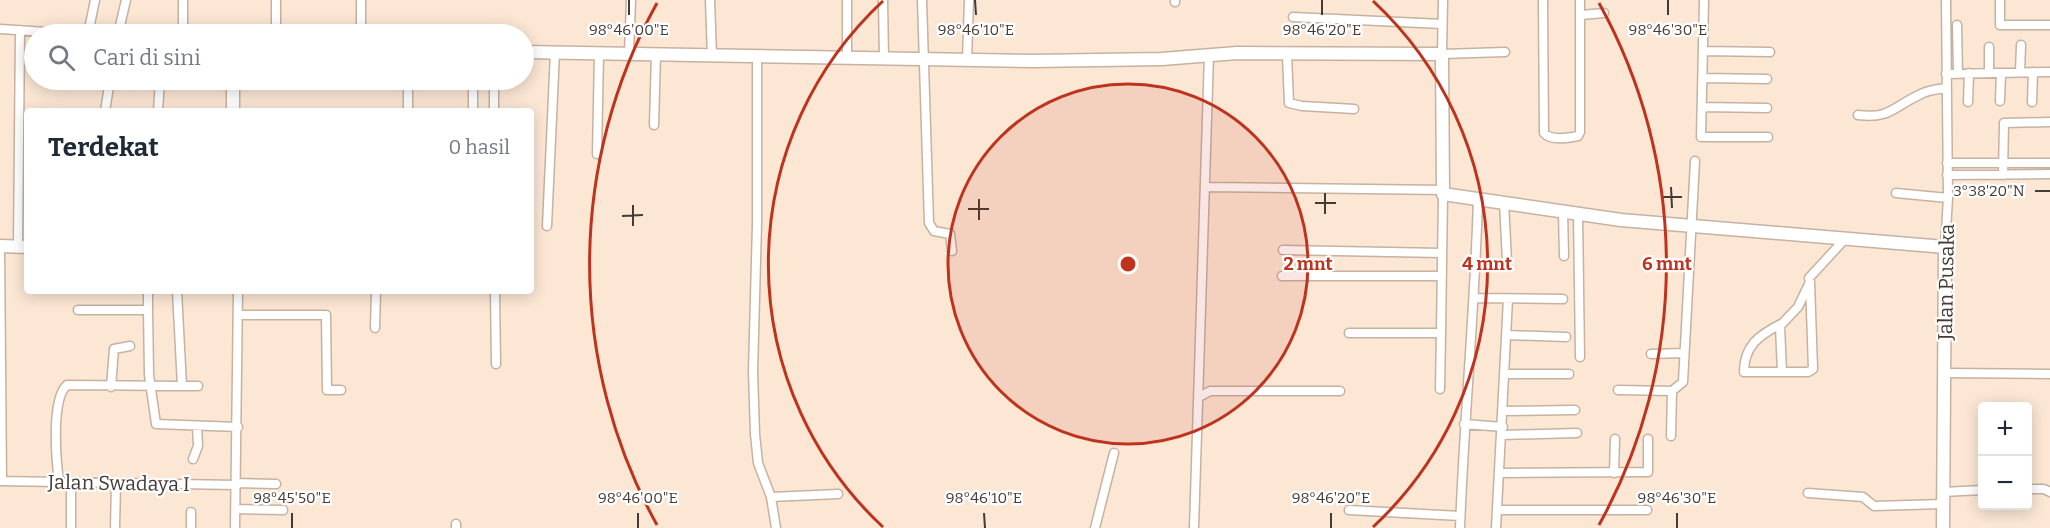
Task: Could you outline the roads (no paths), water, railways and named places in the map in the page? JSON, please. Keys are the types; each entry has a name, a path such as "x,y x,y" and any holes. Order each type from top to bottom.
{"street":[{"path":"90,24 95,0"},
{"path":"120,24 126,0"},
{"path":"183,0 183,24"},
{"path":"276,0 276,24"},
{"path":"361,0 361,24"},
{"path":"629,54 631,0"},
{"path":"710,0 712,55"},
{"path":"847,0 847,58"},
{"path":"884,0 884,59"},
{"path":"922,0 929,223 934,231 950,234 952,251"},
{"path":"967,60 969,0"},
{"path":"1440,389 1443,0"},
{"path":"1544,0 1544,133 1549,138 1580,135 1580,0"},
{"path":"1704,0 1701,137 1768,137"},
{"name":"Jalan Pusaka","path":"1943,528 1945,247 1948,198 1946,0"},
{"path":"2000,0 2000,24 2050,25"},
{"path":"1581,15 1604,13"},
{"path":"1293,17 1442,24"},
{"path":"1957,25 1958,73"},
{"path":"0,29 24,30"},
{"path":"1,481 0,246 23,247 20,30"},
{"path":"2020,72 2021,45"},
{"path":"1989,47 1989,72"},
{"path":"1703,51 1770,52"},
{"path":"534,52 757,58 1124,60 1209,55 1505,52"},
{"path":"547,225 555,52"},
{"path":"597,154 599,53"},
{"path":"654,125 656,54"},
{"path":"1194,528 1209,55"},
{"path":"1287,55 1289,103 1354,109"},
{"path":"757,58 753,367 757,457 771,497 776,528"},
{"path":"2032,102 2033,72"},
{"path":"1946,74 2050,72"},
{"path":"1968,102 1969,73"},
{"path":"2000,101 2001,73"},
{"path":"1703,78 1767,79"},
{"path":"1858,115 1881,116 1919,94 1946,88"},
{"path":"105,108 108,90"},
{"path":"158,108 159,90"},
{"path":"232,90 233,108"},
{"path":"408,90 408,108"},
{"path":"473,90 473,108"},
{"path":"494,90 494,108"},
{"path":"1702,107 1767,108"},
{"path":"2003,175 2004,123 2050,122"},
{"path":"1618,390 1672,391 1683,382 1695,161"},
{"path":"1947,163 2050,163"},
{"path":"1947,175 2050,174"},
{"path":"1206,187 1443,192 1578,214 1834,239 1945,247"},
{"path":"1896,193 1948,198"},
{"path":"1460,528 1464,424 1470,334 1475,298 1478,198"},
{"path":"1504,202 1507,261"},
{"path":"1563,212 1564,256"},
{"path":"1578,214 1580,357"},
{"path":"1810,282 1798,307 1781,324 1760,334 1747,351 1744,372 1808,372 1813,369 1811,274 1834,239"},
{"path":"1283,250 1442,254"},
{"path":"1282,276 1441,276"},
{"path":"148,294 151,386 156,424 238,427"},
{"path":"177,294 182,386"},
{"path":"235,528 240,315 238,294"},
{"path":"375,328 376,294"},
{"path":"495,294 496,364"},
{"path":"1475,298 1563,299"},
{"path":"1496,528 1501,473 1508,299"},
{"path":"78,310 148,310"},
{"path":"240,315 326,315 327,390 341,390"},
{"path":"1781,324 1782,372"},
{"path":"1348,333 1441,333"},
{"path":"1507,335 1566,337"},
{"path":"111,387 114,349 130,346"},
{"path":"1651,354 1683,354"},
{"path":"1945,373 2050,374"},
{"path":"1505,374 1569,374"},
{"path":"59,481 57,419 62,390 71,383 111,387 198,386"},
{"path":"1199,397 1213,391 1340,391"},
{"path":"1671,436 1672,391"},
{"path":"1503,411 1575,411"},
{"path":"1464,424 1503,431 1577,433"},
{"path":"193,459 198,444 197,426"},
{"path":"1614,473 1615,439"},
{"path":"1501,473 1648,472 1648,439"},
{"path":"1095,528 1114,453"},
{"name":"Jalan Swadaya I","path":"1,481 276,484"},
{"path":"71,483 71,528"},
{"path":"115,528 116,484"},
{"path":"2032,489 2044,489 2050,492"},
{"path":"1808,493 1863,496 1874,506 1943,498 1978,491"},
{"path":"771,497 838,494"},
{"path":"236,509 283,510"},
{"path":"1349,510 1460,516"},
{"path":"1497,510 1647,510"},
{"path":"191,512 191,528"}]}
